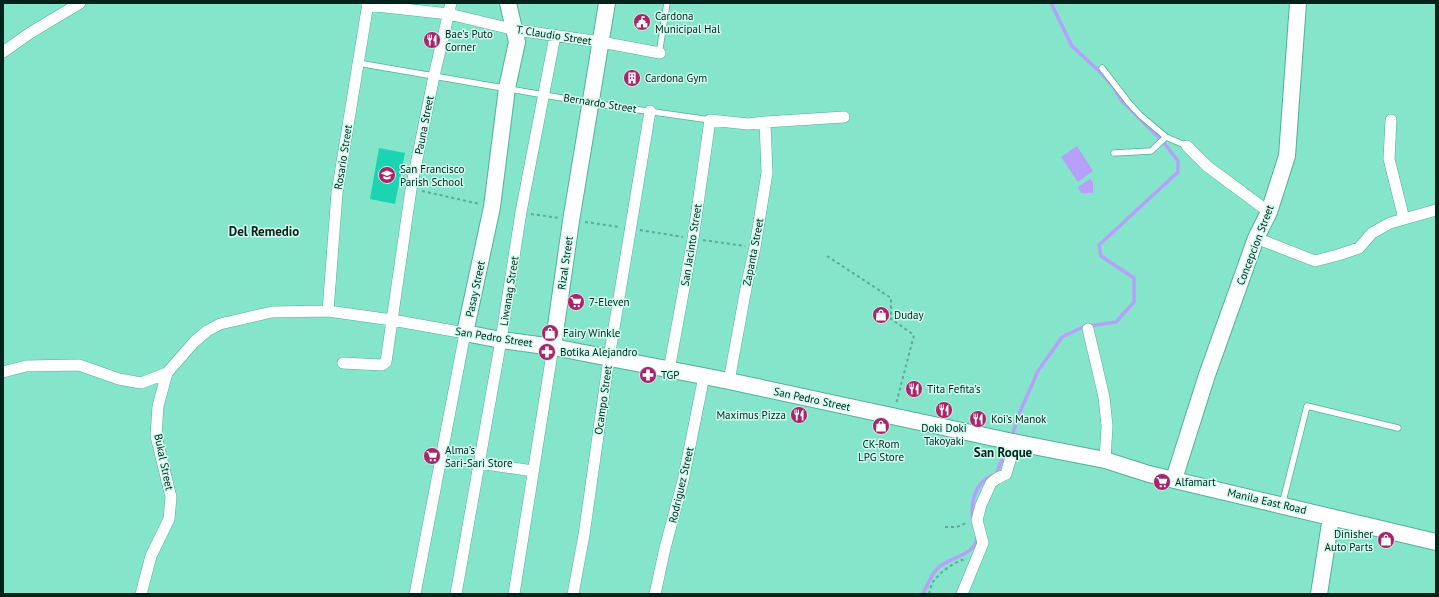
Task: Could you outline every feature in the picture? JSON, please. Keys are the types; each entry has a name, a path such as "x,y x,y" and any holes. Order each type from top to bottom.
{"main road":[{"name":"Pasay Street","path":"465,333 492,207 507,88 518,42 508,3"},
{"name":"Rizal Street","path":"553,347 571,221 607,3"},
{"name":"Concepcion Street","path":"1174,480 1207,375 1256,238 1269,212 1287,156 1298,3"},
{"name":"San Pedro Street","path":"465,333 501,340 553,347 704,376 1011,442"},
{"name":"Manila East Road","path":"1011,442 1104,460 1174,480 1436,542"},
{"path":"1319,594 1331,517"}],"street":[{"path":"3,52 30,33 80,3"},
{"name":"T. Claudio Street","path":"367,4 450,8 516,30 601,42 659,54"},
{"name":"Rosario Street","path":"328,311 337,193 367,4"},
{"name":"Pauna Street","path":"343,363 382,365 386,362 411,189 434,76 450,8"},
{"name":"Liwanag Street","path":"456,594 501,340 521,212 555,36"},
{"name":"Ocampo Street","path":"573,594 584,535 609,358 650,110"},
{"name":"Bernardo Street","path":"710,120 748,124 844,117"},
{"name":"San Jacinto Street","path":"669,370 693,239 710,120"},
{"path":"1391,120 1388,159 1404,219"},
{"name":"Zapanta Street","path":"729,381 746,283 755,247 767,173 765,122"},
{"path":"1187,146 1207,166 1269,212"},
{"path":"1256,238 1315,261 1338,256 1359,248 1372,233 1390,223 1436,210"},
{"name":"San Pedro Street","path":"3,372 26,366 79,366 119,379 141,383 167,373 194,342 207,331 220,324 272,312 328,311 392,320 465,333"},
{"path":"1088,329 1104,397 1107,426 1104,460"},
{"name":"Pasay Street","path":"415,594 465,333"},
{"name":"Rizal Street","path":"514,594 553,347"},
{"name":"Bukal Street","path":"141,594 152,556 170,519 171,496 156,436 158,406 167,373"},
{"name":"Rodriguez Street","path":"655,594 683,481 704,376"},
{"path":"962,594 983,543 977,520 981,505 991,483 1006,474 1011,442"},
{"path":"479,463 533,472"}],"lane":[{"path":"659,54 667,3"},
{"name":"Bernardo Street","path":"357,62 591,103 650,110 710,120"},
{"path":"1102,68 1129,103 1166,138 1187,146"},
{"path":"1114,153 1151,151 1166,138"},
{"path":"1282,505 1307,406 1398,428"}],"path":[{"path":"827,256 891,298 891,319 914,335 893,417"},
{"path":"945,527 957,527 970,522"},
{"path":"929,594 932,583 941,574 960,560 979,555"}],"green space":[{"path":"379,148 405,153 395,204 370,199"}],"shaded area":[{"path":"1077,146 1093,171 1078,182 1061,157"},
{"path":"1090,179 1093,182 1093,193 1081,193 1078,187"}],"waterway":[{"path":"1051,3 1072,46 1101,73 1112,85 1122,101 1161,140"},
{"path":"1089,326 1116,322 1134,302 1134,278 1101,256 1099,245 1178,172 1178,161 1164,143"},
{"path":"1012,436 1019,414 1038,371 1062,337 1085,326"},
{"path":"974,522 972,510 975,492 983,481 996,474 1008,446"},
{"path":"923,594 935,571 942,565 961,556 972,548 977,537"}],"place":[{"name":"Cardona Municipal Hal","path":"642,22"},
{"name":"Bae's Puto Corner","path":"432,40"},
{"name":"Cardona Gym","path":"632,78"},
{"name":"San Francisco Parish School","path":"387,175"},
{"name":"7-Eleven","path":"576,302"},
{"name":"Duday","path":"881,315"},
{"name":"Fairy Winkle","path":"550,333"},
{"name":"Botika Alejandro","path":"547,352"},
{"name":"TGP","path":"648,375"},
{"name":"Tita Fefita’s","path":"914,389"},
{"name":"Doki Doki Takoyaki","path":"944,410"},
{"name":"Maximus Pizza","path":"799,415"},
{"name":"Koi’s Manok","path":"978,419"},
{"name":"CK-Rom LPG Store","path":"881,426"},
{"name":"Alma’s Sari-Sari Store","path":"432,456"},
{"name":"Alfamart","path":"1162,482"},
{"name":"Dinisher Auto Parts","path":"1386,540"}],"district":[{"name":"Del Remedio","path":"264,231"},
{"name":"San Roque","path":"1003,452"}]}
